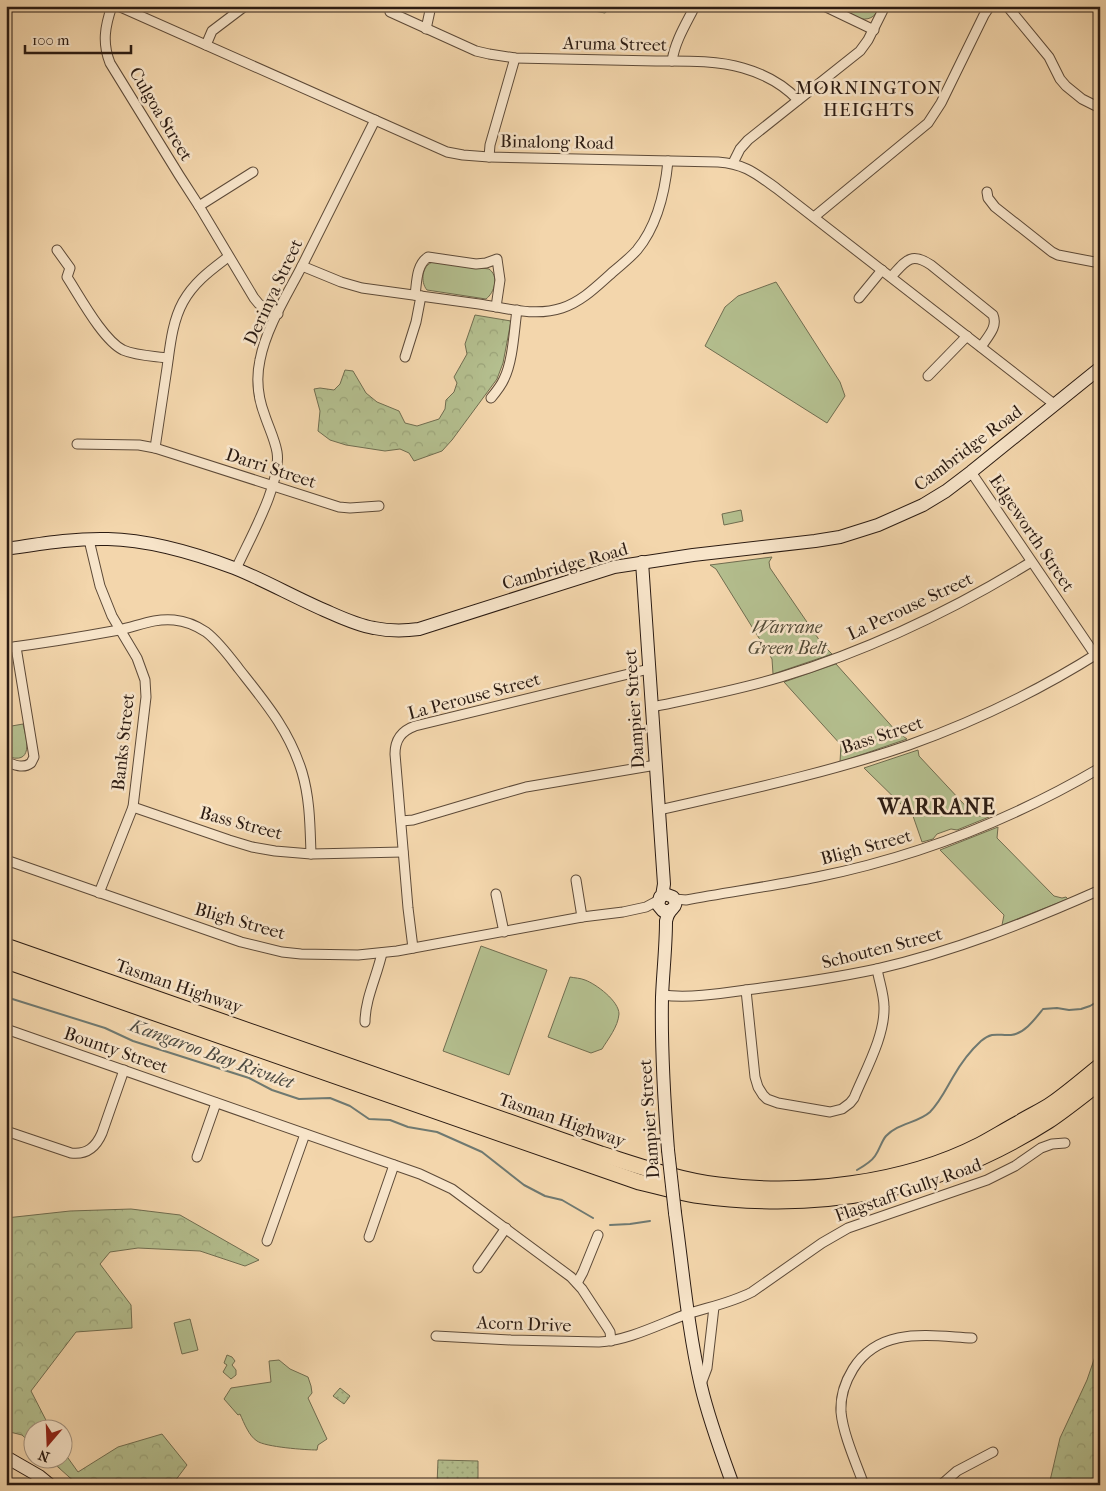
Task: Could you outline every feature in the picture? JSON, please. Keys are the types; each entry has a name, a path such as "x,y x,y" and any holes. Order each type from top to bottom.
{"highway":[{"path":"6,942 96,977"},
{"name":"Tasman Highway","path":"6,946 601,1154 645,1168 717,1185 767,1188 840,1186 910,1172 979,1146 1052,1104 1100,1066"},
{"name":"Tasman Highway","path":"6,961 640,1182 693,1194 742,1200 795,1202 825,1200 859,1196 914,1183 966,1165 1009,1144 1049,1120 1100,1082"}],"main road":[{"name":"Cambridge Road","path":"6,549 54,541 108,539 160,545 236,569 360,625 390,630 419,629 596,572 642,562 840,537 878,525 923,505 971,472 1100,368"},
{"name":"Dampier Street","path":"642,562 666,903 662,995 663,1096 688,1314"},
{"path":"688,1314 701,1384 733,1485"},
{"path":"6,1457 25,1467 50,1485"}],"street":[{"name":"Culgoa Street","path":"112,6 104,42 110,63 256,301 278,314"},
{"name":"Binalong Road","path":"118,6 206,45 217,54 447,152 463,156 733,163 744,166 814,217 1054,404"},
{"path":"206,45 212,31 245,6"},
{"path":"426,29 431,6"},
{"path":"672,61 678,41 695,6"},
{"path":"824,6 874,30"},
{"path":"733,163 740,149 748,140 860,51 874,30 885,6"},
{"path":"814,217 928,123 941,103 990,6"},
{"path":"1007,6 1049,57 1060,79 1066,86 1082,99 1100,108"},
{"name":"Aruma Street","path":"390,12 476,51 501,56 515,58 672,61 742,67 777,82 790,91 798,100"},
{"path":"489,157 490,145 515,58"},
{"name":"Derinya Street","path":"236,569 264,506 277,467 277,452 260,399 258,375 263,348 374,120"},
{"path":"302,266 351,285 517,310 545,312 560,309 575,303 592,290 630,257 644,240 655,218 663,195 668,161"},
{"path":"199,206 253,172"},
{"path":"987,192 988,198 994,207 1052,252 1066,257 1100,263"},
{"path":"57,250 70,268 67,277 103,333 112,343 132,353 168,358"},
{"path":"155,448 168,358 176,319 183,302 201,278 228,256"},
{"path":"405,357 416,322 419,268 422,261 428,258 476,264 497,259 500,280 496,307"},
{"path":"891,277 911,258 919,258 931,265 993,315 995,320 994,326 981,347"},
{"path":"859,298 882,270"},
{"path":"496,396 506,377 517,310"},
{"path":"928,376 967,336"},
{"name":"Darri Street","path":"77,444 139,445 155,448 339,507 378,506"},
{"name":"Edgeworth Street","path":"971,472 1031,562 1098,656"},
{"name":"Banks Street","path":"89,540 100,586 112,616 137,658 146,689 146,709 133,807 99,893"},
{"name":"La Perouse Street","path":"652,707 713,695 780,677 831,660 944,611 1031,562"},
{"path":"6,648 121,629 152,620 177,620 207,633 226,653 272,710 284,728 302,772 307,795 311,854"},
{"path":"6,762 25,766 31,763 34,757 16,647"},
{"name":"Bass Street","path":"659,810 842,766 908,745 1010,702 1098,656"},
{"name":"La Perouse Street","path":"413,948 397,788 395,749 398,738 409,728 649,669"},
{"path":"31,763 39,771"},
{"path":"401,821 413,820 526,787 656,765"},
{"name":"Bligh Street","path":"6,860 262,948 282,952 324,955 382,953 818,877 909,853 1008,816 1100,768"},
{"name":"Bass Street","path":"133,807 252,847 275,851 311,854 403,852"},
{"path":"576,880 582,917"},
{"name":"Schouten Street","path":"662,995 677,997 746,990 877,969 939,952 1002,931 1100,890"},
{"path":"496,894 504,932"},
{"path":"365,1022 367,1003 382,953"},
{"path":"746,990 755,1074 760,1092 767,1099 778,1103 823,1112 836,1111 846,1107 854,1098 881,1033 884,1005 877,969"},
{"name":"Bounty Street","path":"6,1029 432,1178 444,1184 506,1228 577,1283 610,1332 611,1341"},
{"path":"6,1131 71,1153 86,1152 100,1139 124,1070"},
{"path":"197,1157 216,1103"},
{"path":"267,1241 305,1134"},
{"name":"Flagstaff Gully Road","path":"688,1314 714,1307 752,1292 822,1243 848,1228 987,1180 1015,1166 1042,1148 1065,1143"},
{"path":"369,1237 394,1165"},
{"path":"478,1268 506,1228"},
{"path":"577,1283 598,1235"},
{"path":"701,1384 707,1368 714,1307"},
{"path":"611,1341 688,1314"},
{"name":"Acorn Drive","path":"436,1336 520,1341 611,1341"},
{"path":"864,1485 841,1412 842,1394 845,1384 856,1364 873,1348 892,1338 919,1336 972,1338"},
{"path":"942,1485 957,1471 993,1452"}],"green space":[{"path":"568,6 613,6 605,13"},
{"path":"832,6 880,6 873,16 868,19 861,19"},
{"path":"433,262 489,269 494,276 494,288 486,299 427,290 423,283 423,274 426,267"},
{"path":"776,282 840,382 845,396 827,423 705,346 725,307 738,296"},
{"path":"475,315 511,321 503,363 497,379 442,451 414,461 409,453 400,449 385,451 346,445 330,440 318,431 320,411 314,389 334,390 340,384 345,370 353,371 366,393 377,402 399,411 405,423 417,426 439,419 445,409 446,400 454,392 457,383 454,377 467,354 465,344"},
{"path":"741,510 743,521 724,525 722,514"},
{"name":"Warrane Green Belt","path":"772,557 769,562 770,568 822,644 832,654 773,674 772,659 716,569 710,565"},
{"name":"Warrane Green Belt","path":"836,664 896,731 907,739 840,762 841,745 784,682"},
{"path":"23,724 27,744 25,754 15,758 6,756 6,727"},
{"path":"918,750 919,756 974,815 987,814 989,817 957,830 951,829 937,834 933,839 922,842 913,816 864,768"},
{"path":"998,827 997,838 1054,896 1066,897 1068,899 1002,925 1004,915 940,850"},
{"path":"481,946 547,970 509,1075 443,1051"},
{"path":"570,977 583,979 595,985 611,999 618,1009 618,1019 610,1037 602,1049 591,1053 548,1037"},
{"path":"131,1209 180,1215 259,1260 245,1266 200,1251 138,1248 110,1252 100,1264 131,1305 132,1328 76,1332 31,1391 45,1418 22,1418 22,1435 6,1431 6,1218 70,1211"},
{"path":"190,1319 198,1350 182,1354 174,1323"},
{"path":"1100,1342 1100,1485 1049,1485 1060,1438 1087,1380"},
{"path":"227,1355 235,1361 232,1365 236,1370 236,1375 231,1379 223,1372 227,1365 224,1363"},
{"path":"279,1360 290,1369 308,1377 312,1393 308,1398 327,1439 318,1445 317,1450 295,1449 257,1441 249,1433 240,1414 238,1415 224,1399 231,1388 271,1382 269,1361"},
{"path":"340,1388 350,1396 344,1404 333,1396"},
{"path":"162,1434 187,1465 172,1485 78,1485 59,1468 72,1468 72,1464 78,1472 118,1447"},
{"path":"438,1460 478,1461 478,1485 437,1485"}],"waterway":[{"name":"Kangaroo Bay Rivulet","path":"6,997 105,1028 133,1041 249,1078 272,1090 299,1099 330,1098 350,1106 369,1119 390,1120 408,1127 437,1132 482,1152 524,1185 545,1196 562,1200 593,1218"},
{"name":"Kangaroo Bay Rivulet","path":"857,1170 873,1158 884,1138 896,1128 920,1119 930,1112 940,1100 966,1057 985,1038 993,1035 1016,1034 1029,1025 1043,1009 1081,1009 1100,1000"},
{"name":"Kangaroo Bay Rivulet","path":"610,1225 650,1221"}],"district":[{"name":"MORNINGTON HEIGHTS","path":"869,98"},
{"name":"WARRANE","path":"937,806"}]}
